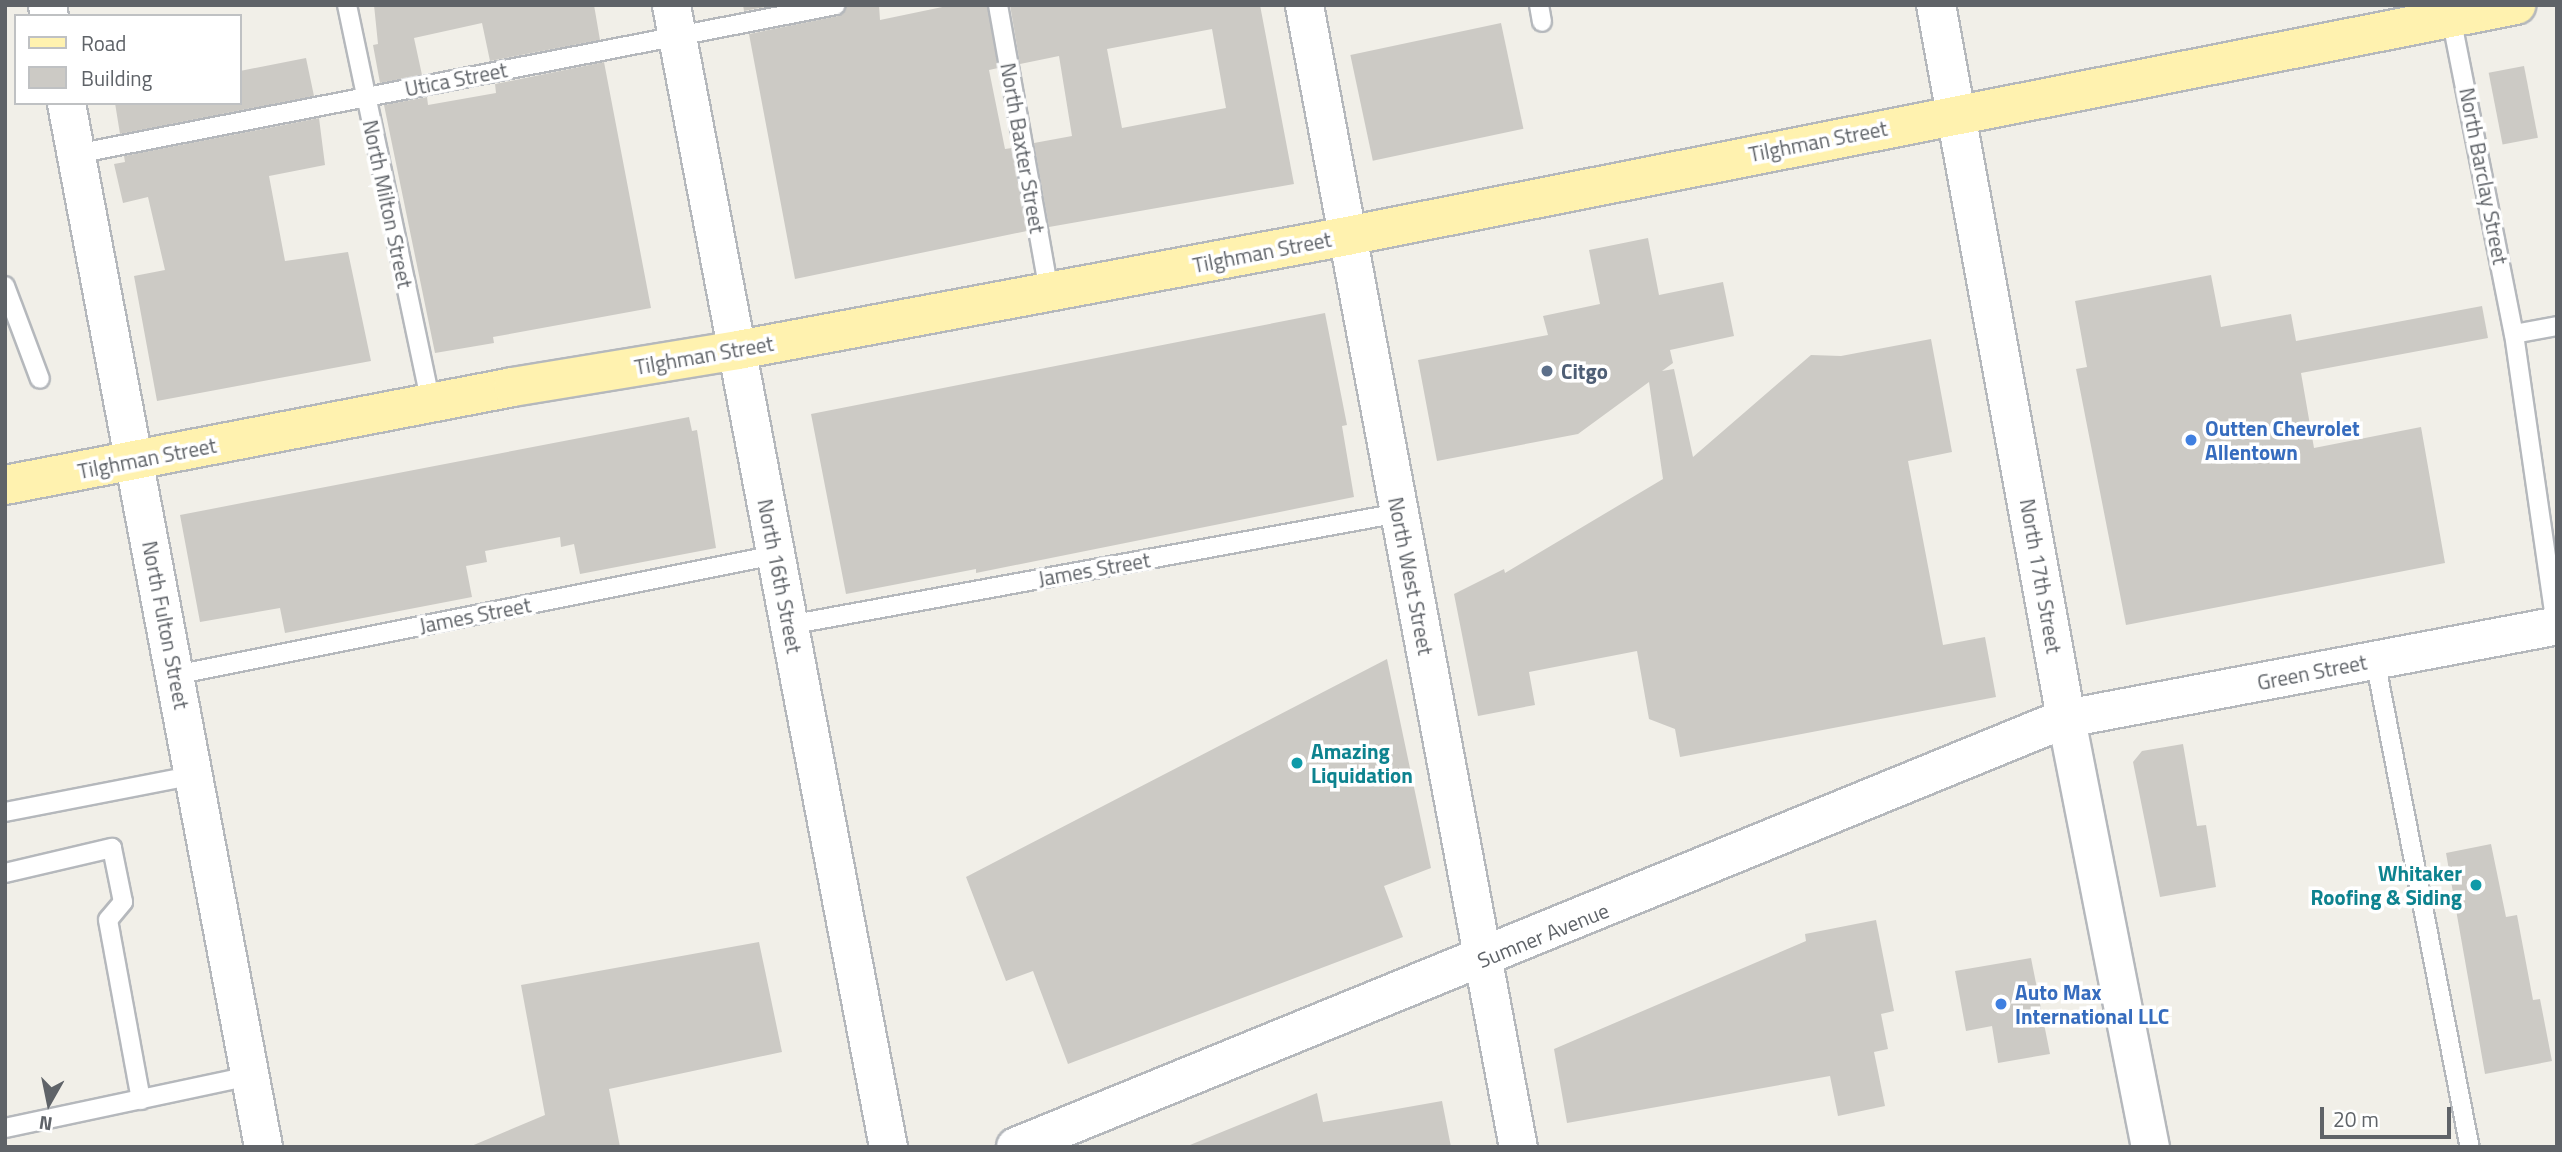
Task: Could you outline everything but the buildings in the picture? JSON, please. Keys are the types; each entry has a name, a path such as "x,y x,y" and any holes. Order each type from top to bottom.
{"main road":[{"name":"Tilghman Street","path":"5,485 431,402 738,350 1347,236 1958,113 2516,5"}],"street":[{"name":"North West Street","path":"1304,5 1518,1147"},
{"name":"North 17th Street","path":"1936,5 1958,113 2066,718 2150,1147"},
{"name":"North 16th Street","path":"674,21 888,1147"},
{"name":"North Fulton Street","path":"66,105 195,775 263,1147"},
{"name":"Green Street","path":"2066,718 2556,625"},
{"name":"Sumner Avenue","path":"1016,1147 1484,960 2066,718"}],"lane":[{"name":"North Milton Street","path":"347,5 364,97 431,402"},
{"name":"Utica Street","path":"76,154 364,97 674,21 836,5"},
{"name":"North Baxter Street","path":"998,5 1049,292"},
{"name":"North Barclay Street","path":"2451,17 2514,334 2556,625"},
{"path":"5,286 40,379"},
{"path":"2514,334 2557,326"},
{"name":"James Street","path":"789,625 1399,513"},
{"name":"James Street","path":"176,676 775,555"},
{"path":"2375,660 2470,1147"},
{"path":"5,813 195,775"},
{"path":"5,873 112,848 123,902 108,920 141,1100"},
{"path":"5,1128 250,1076"}],"place":[{"name":"Citgo","path":"1547,371"},
{"name":"Outten Chevrolet Allentown","path":"2191,440"},
{"name":"Amazing Liquidation","path":"1297,763"},
{"name":"Whitaker Roofing & Siding","path":"2476,885"},
{"name":"Auto Max International LLC","path":"2001,1004"}]}
